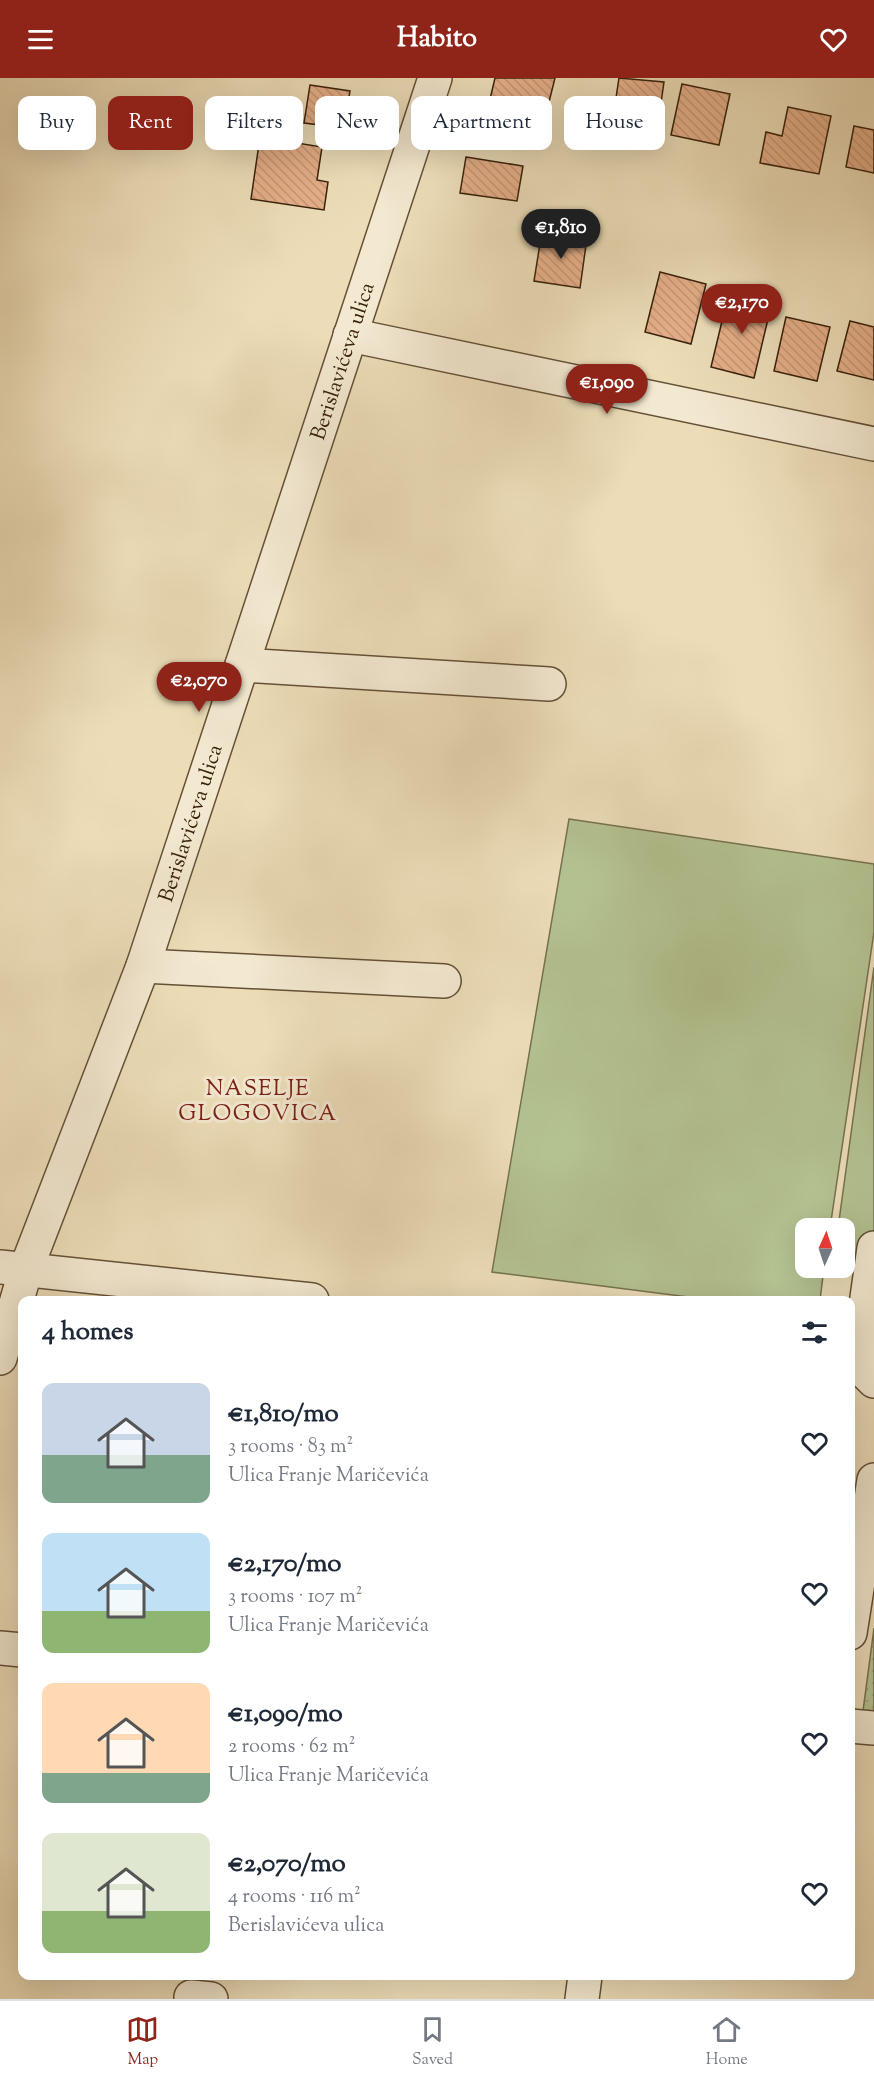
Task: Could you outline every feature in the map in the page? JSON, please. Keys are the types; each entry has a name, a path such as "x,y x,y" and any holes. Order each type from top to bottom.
{"street":[{"name":"Berislavićeva ulica","path":"0,1358 13,1268 143,966 435,78"},
{"path":"350,335 874,444"},
{"path":"242,665 549,684"},
{"path":"143,966 444,981"},
{"path":"874,1248 862,1333 864,1371 874,1381"},
{"path":"13,1268 275,1296"},
{"path":"855,1601 874,1480"},
{"path":"0,1648 18,1650"},
{"path":"855,1726 874,1728"},
{"path":"582,1999 584,1980"}],"green space":[{"path":"569,819 874,864 874,932 831,1218 795,1218 795,1278 823,1278 820,1296 681,1296 492,1272"},
{"path":"874,967 874,1273 855,1270 855,1218 839,1218"},
{"path":"874,1628 874,1716 863,1711"}],"building":[{"path":"495,78 555,78 550,96 491,96"},
{"path":"619,78 664,82 662,96 616,96"},
{"path":"682,84 730,94 719,145 671,135"},
{"path":"310,85 350,91 349,96 315,96 315,124 304,123"},
{"path":"788,107 831,116 819,174 760,163 766,132 782,136"},
{"path":"854,126 874,130 874,173 846,167"},
{"path":"303,144 315,146 315,150 322,150 317,180 328,182 324,210 251,199 258,150 303,150"},
{"path":"466,157 523,166 517,201 460,193"},
{"path":"542,231 587,238 580,288 534,281"},
{"path":"660,272 706,284 691,344 645,332"},
{"path":"729,292 772,302 754,378 711,367"},
{"path":"786,317 830,327 817,381 774,371"},
{"path":"850,321 874,327 874,380 837,371"}],"district":[{"name":"NASELJE GLOGOVICA","path":"258,1100"}]}
